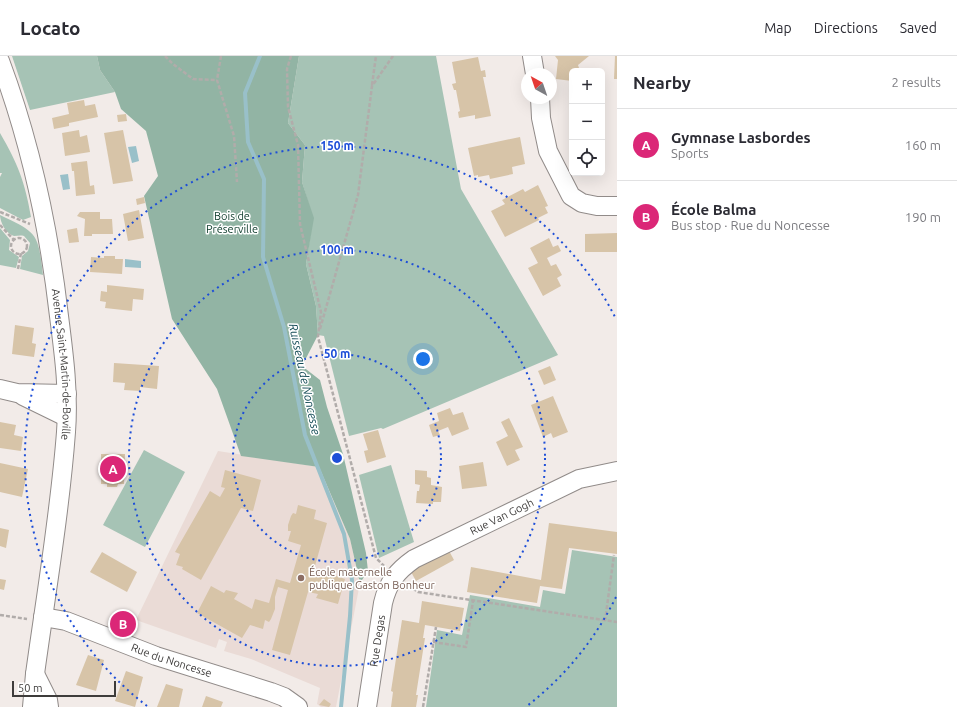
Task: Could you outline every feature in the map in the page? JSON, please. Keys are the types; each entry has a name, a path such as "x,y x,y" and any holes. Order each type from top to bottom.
{"street":[{"path":"532,56 534,68"},
{"name":"Avenue Saint-Martin-de-Boville","path":"0,61 22,127 46,222 55,275 66,370 67,394 63,460 43,617 34,674 32,707"},
{"path":"541,104 544,138 548,151 571,196 582,203 597,206 617,206"},
{"path":"8,391 67,394"},
{"path":"8,391 66,417"},
{"name":"Rue Van Gogh","path":"394,576 414,559 579,479 617,471"},
{"name":"Rue Degas","path":"367,707 386,588 394,576"},
{"name":"Rue du Noncesse","path":"43,617 66,621 156,656 272,692 298,707"},
{"path":"34,674 48,700 49,707"}],"path":[{"path":"166,56 173,64 193,79 217,80"},
{"path":"221,56 217,80 234,136 237,182"},
{"path":"291,56 287,69 288,107 298,145 300,224 321,312 318,337 376,558"},
{"path":"318,337 358,195 376,56"},
{"path":"372,86 394,56"},
{"path":"0,212 27,224 46,222"},
{"path":"0,225 14,240"},
{"path":"18,269 21,253 26,248 25,241 21,238 14,240 11,245 12,250 16,253 21,253"},
{"path":"605,621 614,555"},
{"path":"394,576 418,592 617,622"},
{"path":"433,642 466,647 473,600"},
{"path":"0,615 13,617"},
{"path":"424,707 436,628"}],"shaded area":[{"path":"218,451 319,467 350,539 360,583 336,707 321,707 317,704 320,688 251,659 224,651 227,642 219,639 216,648 136,620"}],"green space":[{"path":"12,56 97,56 100,70 115,92 30,110"},
{"name":"Bois de Préserville","path":"97,56 299,56 288,123 305,145 302,182 314,218 306,264 316,306 318,335 302,366 320,380 327,407 343,454 366,553 368,571 360,583 350,539 319,467 241,456 217,389 172,319 144,196 158,176 146,131 121,109 115,92 100,70"},
{"path":"299,56 436,56 461,189 558,355 383,429 381,428 349,436 324,336 318,335 316,306 306,264 313,218 302,182 305,145 288,123"},
{"path":"0,133 12,154 26,193 31,217 23,220 0,208 0,177 2,173 0,173"},
{"path":"0,215 22,226 34,236 40,250 43,275 20,269 22,256 28,251 30,243 24,236 14,236 8,233 2,224"},
{"path":"0,228 10,240 9,250 19,257 16,268 0,265"},
{"path":"144,450 185,472 145,547 103,525"},
{"path":"391,465 414,542 379,558 359,475"},
{"path":"572,550 617,557 617,707 426,707 437,630 462,635 470,595 540,607 543,590 565,594"}],"water":[{"path":"136,146 139,161 132,163 128,147"},
{"path":"68,174 70,189 63,190 60,175"},
{"path":"125,259 141,261 141,268 125,267"}],"building":[{"path":"555,56 589,56 578,65 579,68 569,68 569,81 557,79 558,60"},
{"path":"615,56 617,56 617,79 614,79"},
{"path":"478,57 481,71 485,70 486,77 483,77 491,116 475,119 475,115 459,118 458,112 460,111 456,90 454,90 452,84 456,83 452,62"},
{"path":"84,100 85,106 95,104 98,117 69,123 69,126 54,129 52,118 69,114 67,103"},
{"path":"126,114 127,121 118,122 117,115"},
{"path":"79,130 80,137 87,135 90,152 65,156 62,133"},
{"path":"123,130 133,181 113,184 104,133"},
{"path":"520,137 525,164 512,167 513,174 490,179 489,175 478,177 478,175 474,176 468,148"},
{"path":"87,161 90,186 94,185 95,194 76,196 74,171 72,171 71,163"},
{"path":"538,185 548,206 545,207 548,213 538,218 539,220 505,237 491,211 505,204 502,200 523,189 525,192"},
{"path":"144,197 145,203 137,205 136,199"},
{"path":"139,210 144,238 128,241 123,214"},
{"path":"80,212 100,212 100,219 112,219 113,234 92,234 92,236 84,236 85,219 77,216"},
{"path":"77,228 79,242 69,243 67,230"},
{"path":"617,233 617,252 585,252 585,234"},
{"path":"549,238 553,247 558,245 561,251 547,258 551,266 556,264 562,275 557,278 561,286 543,296 528,268 538,263 530,248"},
{"path":"104,256 115,256 115,259 123,259 122,274 90,272 91,257 104,258"},
{"path":"107,285 144,289 143,300 133,299 132,311 105,308 106,302 100,301 101,291 107,292"},
{"path":"15,325 34,328 32,343 36,344 34,357 12,354"},
{"path":"114,363 159,366 157,389 140,387 140,391 124,390 125,383 113,382"},
{"path":"550,366 556,380 544,385 538,371"},
{"path":"553,396 568,432 553,438 551,433 543,437 531,405"},
{"path":"450,408 453,415 463,412 469,429 452,436 448,427 438,431 440,435 433,437 429,425 439,421 437,413"},
{"path":"509,418 523,447 515,450 520,460 507,466 496,442 508,436 501,422"},
{"path":"0,422 16,425 14,435 23,437 21,451 0,448"},
{"path":"378,430 386,457 367,463 364,451 368,450 363,434"},
{"path":"101,454 125,454 124,484 118,484 117,487 107,487 107,484 101,484"},
{"path":"483,462 487,486 462,489 459,466"},
{"path":"0,463 28,469 22,497 0,492"},
{"path":"225,470 261,480 253,511 241,508 201,580 182,569 183,567 176,565 180,554 175,552 210,491 220,497 225,488 221,487"},
{"path":"415,470 427,471 427,477 431,478 431,485 442,487 441,502 433,502 433,504 416,503 417,491 419,491 420,485 415,484"},
{"path":"298,505 316,510 314,519 327,523 313,573 323,575 324,572 345,579 338,604 316,598 318,594 308,592 290,655 272,650 288,590 278,587 275,597 275,609 269,622 265,620 263,629 250,625 242,638 197,613 211,586 224,593 226,590 238,593 234,599 252,609 255,599 269,603 276,579 290,583 301,545 288,541 291,531 288,531 288,525 293,513 296,514"},
{"path":"549,523 617,532 617,554 569,548 562,589 540,586 537,603 467,592 471,567 541,580"},
{"path":"0,528 9,530 6,548 0,546"},
{"path":"448,549 454,560 416,581 410,570"},
{"path":"102,552 137,572 127,592 90,572"},
{"path":"0,579 6,580 4,590 0,589"},
{"path":"422,601 464,608 460,631 425,625 423,638 425,638 416,695 418,695 416,707 391,707 393,692 391,691 402,620 419,623"},
{"path":"88,655 104,660 96,691 76,685"},
{"path":"126,671 143,677 135,707 115,701"},
{"path":"166,684 183,689 179,707 157,707"},
{"path":"206,696 223,702 221,707 202,707"},
{"path":"324,699 331,704 329,707 319,705"}],"waterway":[{"name":"Ruisseau de Noncesse","path":"260,56 245,93 248,142 264,179 263,257 284,327 305,435 344,534 352,580 341,707"}],"place":[{"name":"Gymnase Lasbordes","path":"113,469"},
{"name":"École maternelle publique Gaston Bonheur","path":"301,578"},
{"name":"École Balma","path":"123,624"}]}
